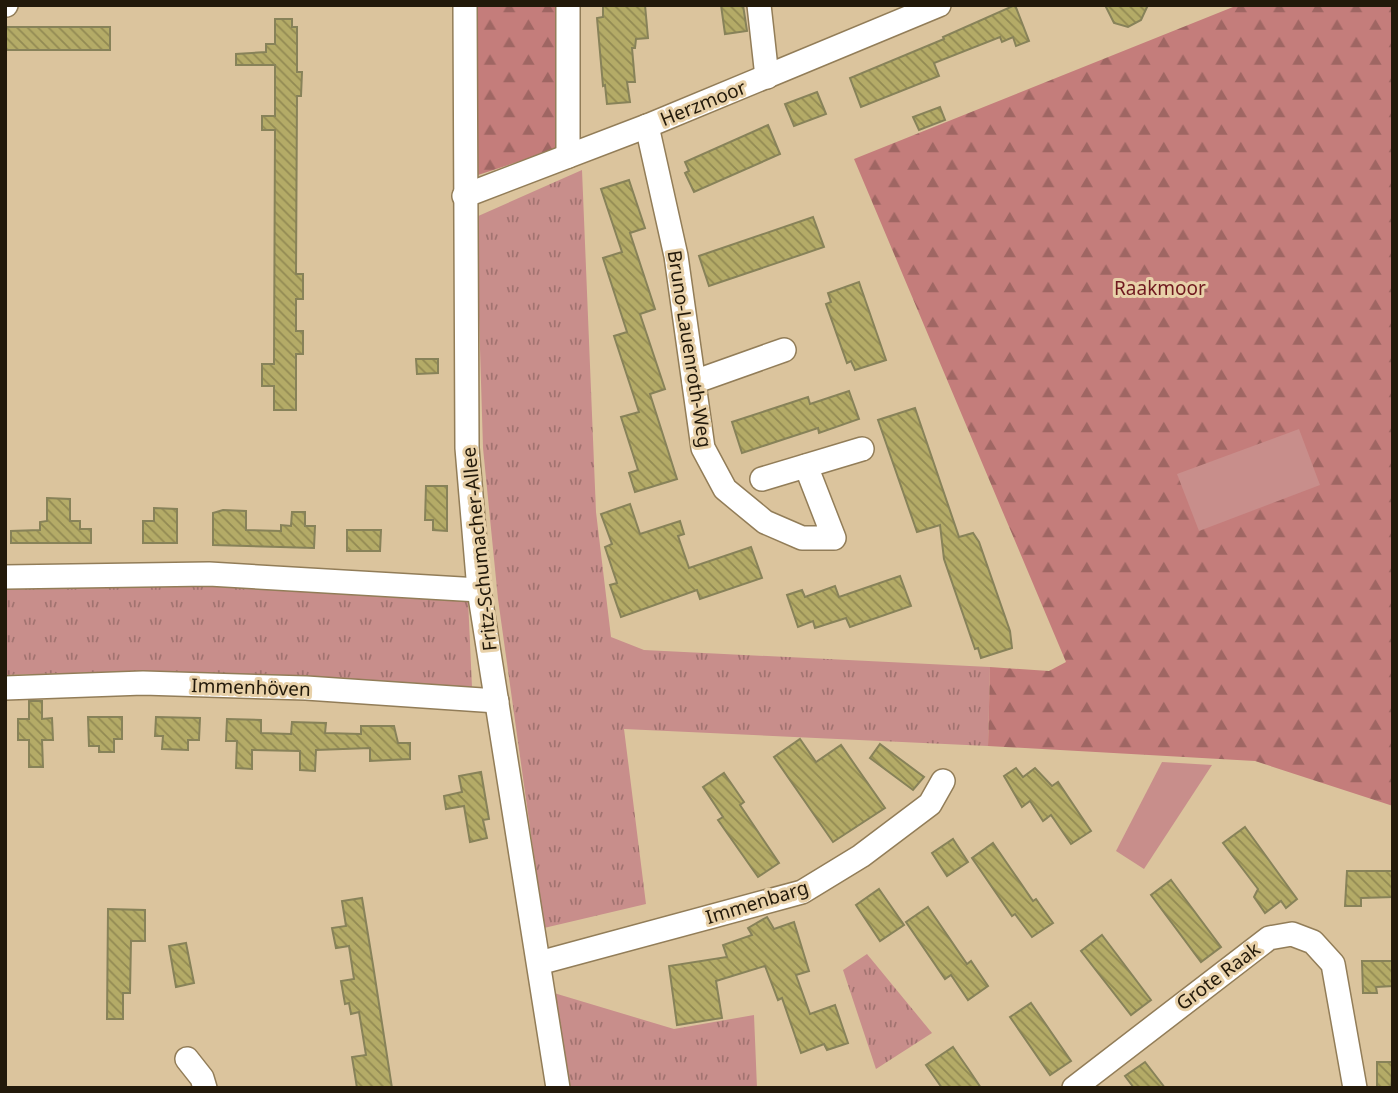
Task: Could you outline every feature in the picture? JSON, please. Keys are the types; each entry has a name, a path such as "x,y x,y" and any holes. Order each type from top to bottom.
{"street":[{"name":"Fritz-Schumacher-Allee","path":"466,5 464,196 467,448 479,590 558,1088"},
{"path":"568,5 568,156"},
{"path":"760,5 767,77"},
{"name":"Herzmoor","path":"464,196 647,126 939,5"},
{"name":"Bruno-Lauenroth-Weg","path":"647,126 676,256 703,447 725,489 765,522 803,538 834,538 806,466"},
{"path":"694,382 785,350"},
{"path":"762,479 862,449"},
{"path":"5,577 209,574 479,590"},
{"name":"Immenhöven","path":"5,688 157,683 306,688 497,701"},
{"name":"Immenbarg","path":"539,963 802,892 861,856 930,804 943,781"},
{"name":"Grote Raak","path":"1074,1088 1269,937 1292,934 1313,942 1333,964 1355,1088"},
{"path":"187,1059 202,1078 205,1088"}],"green space":[{"path":"474,5 556,5 560,148 478,175"},
{"name":"Raakmoor","path":"1238,5 1393,5 1393,806 1255,761 988,746 990,667 1049,671 1066,662 854,159"},
{"path":"582,170 596,512 611,637 644,650 990,667 988,746 624,729 646,904 544,928 498,599 483,448 476,217"},
{"path":"1299,429 1320,485 1199,531 1177,474"},
{"path":"207,581 468,599 472,687 142,671 5,675 5,588"},
{"path":"1162,762 1212,765 1144,869 1116,851"},
{"path":"867,954 932,1033 876,1069 843,970"},
{"path":"554,993 674,1029 754,1015 757,1088 569,1088"}],"building":[{"path":"603,5 645,5 648,38 636,39 635,48 632,48 635,82 627,82 630,102 607,104 597,18 603,17"},
{"path":"721,5 743,5 747,31 725,34"},
{"path":"1015,5 1029,41 1016,46 1013,37 1002,42 1000,37 934,63 939,76 861,107 850,78 944,39 943,37"},
{"path":"1105,5 1148,5 1141,20 1128,27 1114,23"},
{"path":"275,19 292,19 292,27 297,27 297,72 302,72 301,96 297,96 296,274 303,274 303,299 296,299 296,331 303,331 303,354 296,354 296,410 274,410 274,386 262,386 262,364 274,364 275,130 262,130 262,116 275,116 275,65 236,65 236,54 266,52 266,44 275,44"},
{"path":"5,27 110,27 110,50 5,50"},
{"path":"817,92 826,114 794,126 785,104"},
{"path":"940,107 945,120 919,130 913,117"},
{"path":"768,125 780,154 694,192 685,173 689,171 685,162"},
{"path":"629,180 645,228 630,233 655,309 640,314 665,389 650,394 677,479 635,492 629,473 638,470 621,417 639,412 614,336 627,332 603,258 622,252 601,189"},
{"path":"813,217 824,247 709,286 699,256"},
{"path":"859,282 886,360 855,370 851,361 847,363 826,304 831,302 828,293"},
{"path":"416,359 438,359 438,373 417,374"},
{"path":"849,391 859,419 819,433 818,428 742,453 732,422 808,397 810,404"},
{"path":"915,408 959,537 973,533 979,542 1010,631 1012,648 981,658 978,648 975,649 944,559 940,525 917,532 878,420"},
{"path":"426,486 447,486 447,531 433,530 433,520 425,520"},
{"path":"47,498 70,499 70,521 80,521 80,529 91,529 91,543 11,543 11,531 40,530 40,522 47,521"},
{"path":"630,504 640,534 680,521 684,534 678,536 689,568 751,547 762,578 700,599 697,590 621,617 610,585 617,583 605,547 612,544 601,514"},
{"path":"154,508 177,509 177,543 143,543 143,521 154,521"},
{"path":"223,510 246,511 246,530 281,531 281,525 291,526 292,512 305,512 305,526 315,526 314,548 213,545 213,513"},
{"path":"347,530 381,530 380,551 347,551"},
{"path":"900,576 911,606 850,627 846,618 815,628 813,621 798,627 787,595 802,590 805,597 835,586 839,597"},
{"path":"29,701 42,701 42,719 52,718 53,740 42,740 43,767 29,767 29,740 18,740 18,719 29,719"},
{"path":"88,717 122,717 122,739 114,739 114,752 99,752 99,746 89,746"},
{"path":"156,717 200,718 199,740 188,740 188,750 162,749 163,736 155,736"},
{"path":"227,719 261,720 261,733 291,734 292,722 326,723 325,733 361,734 361,726 394,726 398,743 410,743 410,759 370,761 370,748 316,750 315,771 300,770 300,751 252,750 252,769 236,768 237,741 226,741"},
{"path":"800,739 816,762 841,745 885,808 833,842 774,757"},
{"path":"880,744 924,777 913,790 870,758"},
{"path":"1016,768 1023,777 1035,768 1052,786 1058,782 1091,831 1071,844 1051,815 1043,821 1030,801 1022,807 1004,776"},
{"path":"481,772 489,819 483,820 487,838 470,842 464,806 446,809 444,796 462,792 459,776"},
{"path":"724,773 744,802 740,805 779,863 758,877 718,820 723,817 703,787"},
{"path":"1245,827 1297,899 1286,908 1281,901 1265,913 1254,897 1258,889 1223,843"},
{"path":"953,839 968,862 947,876 932,853"},
{"path":"993,843 1033,901 1036,899 1053,923 1032,937 1015,914 1012,916 972,858"},
{"path":"1347,871 1393,871 1393,897 1361,898 1361,906 1345,906"},
{"path":"1171,880 1221,947 1201,962 1151,895"},
{"path":"879,889 904,925 880,941 856,905"},
{"path":"362,898 392,1088 357,1088 352,1057 366,1055 359,1012 351,1014 349,1003 345,1004 341,981 354,979 349,946 336,948 332,928 346,926 342,901"},
{"path":"928,907 967,964 971,961 988,986 968,1000 951,975 945,979 906,922"},
{"path":"108,909 145,910 145,941 131,941 130,993 123,993 123,1019 107,1019"},
{"path":"767,917 774,929 794,922 809,971 796,975 810,1014 835,1005 848,1043 827,1050 824,1044 801,1053 782,998 778,1000 765,966 716,981 722,1018 677,1025 669,966 727,957 723,945 752,935 748,928"},
{"path":"1102,935 1151,1000 1131,1015 1081,951"},
{"path":"186,943 194,983 176,987 169,946"},
{"path":"1362,961 1393,961 1393,986 1376,987 1377,993 1363,993"},
{"path":"1031,1003 1071,1061 1050,1075 1010,1017"},
{"path":"953,1047 981,1088 942,1088 926,1065"},
{"path":"1145,1062 1165,1088 1134,1088 1125,1076"},
{"path":"1377,1062 1393,1062 1391,1088 1377,1087"}]}
